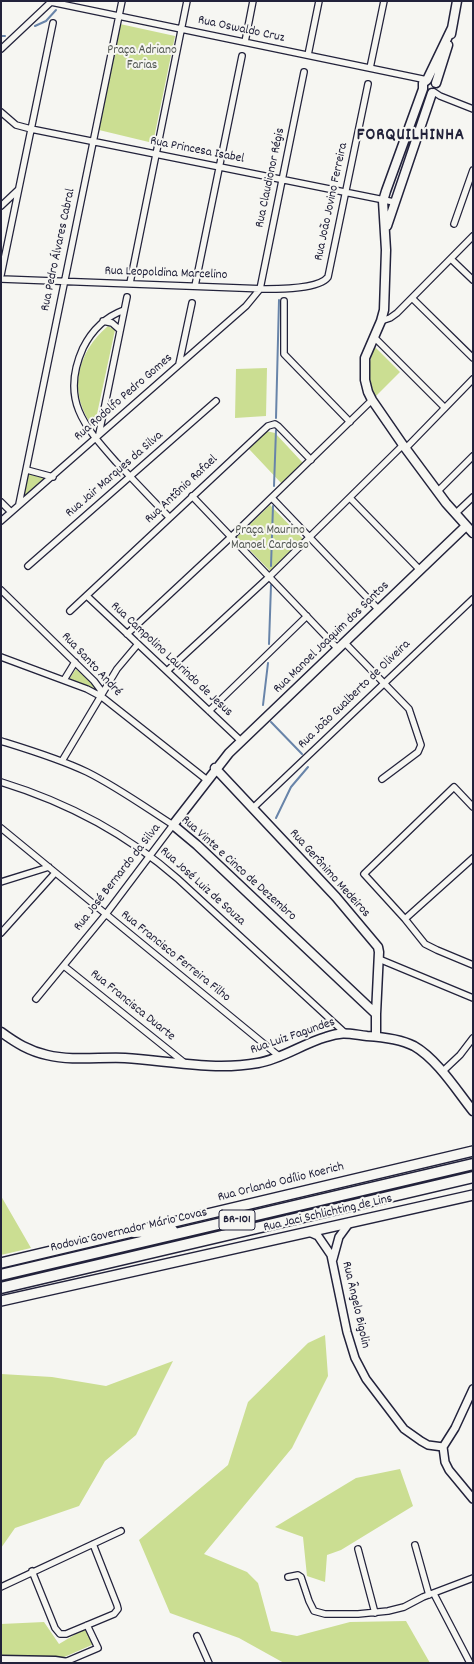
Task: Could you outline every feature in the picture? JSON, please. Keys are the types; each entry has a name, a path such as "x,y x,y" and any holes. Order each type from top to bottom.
{"highway":[{"name":"Rodovia Governador Mário Covas","path":"1,1275 473,1164"},
{"name":"Rodovia Governador Mário Covas","path":"1,1288 473,1177"},
{"path":"134,1232 198,1228"}],"main road":[{"path":"385,233 394,202 446,52 457,1"},
{"path":"452,28 427,80 423,83 423,89 383,201 386,294 381,321 366,353 364,366 365,380 372,400 437,492 473,533"},
{"path":"427,80 433,80 434,89"},
{"path":"423,89 428,93 434,89"},
{"path":"404,140 415,144"},
{"name":"Rua Manoel Joaquim dos Santos","path":"216,768 241,741 466,526"},
{"name":"Rua Gerônimo Medeiros","path":"216,768 336,897 374,942 379,952 376,1014"},
{"name":"Rua José Bernardo da Silva","path":"173,825 216,768"},
{"name":"Rua Vinte e Cinco de Dezembro","path":"173,825 202,850 376,1014"},
{"path":"376,1014 376,1036"},
{"name":"Rua Luiz Fagundes","path":"1,1032 18,1045 58,1057 124,1058 186,1064 228,1066 249,1065 280,1057 312,1041 344,1032 376,1036 398,1040 415,1047 427,1056 442,1072 473,1111"},
{"name":"Rua Orlando Odílio Koerich","path":"1,1263 473,1151"},
{"name":"Rua Jaci Schlichting de Lins","path":"1,1301 473,1195"},
{"path":"1,1660 66,1662"}],"street":[{"name":"Rua Oswaldo Cruz","path":"51,1 427,80"},
{"path":"1,49 51,1"},
{"name":"Rua Pedro Álvares Cabral","path":"19,504 122,1"},
{"path":"130,284 188,1"},
{"path":"245,42 253,1"},
{"path":"308,55 319,1"},
{"path":"370,68 384,1"},
{"path":"1,275 53,23"},
{"path":"1,41 9,40"},
{"path":"195,286 242,56"},
{"name":"Rua Claudionor Régis","path":"260,289 304,72"},
{"name":"Rua João Jovino Ferreira","path":"328,277 368,84"},
{"path":"434,89 440,96 473,109"},
{"name":"Rua Princesa Isabel","path":"1,112 16,125 31,129 394,202"},
{"path":"454,224 473,170"},
{"path":"1,206 19,189"},
{"path":"381,321 398,313 473,236"},
{"path":"451,259 473,280"},
{"name":"Rua Leopoldina Marcelino","path":"1,279 285,289 323,282 328,277"},
{"name":"Rua Rodolfo Pedro Gomes","path":"1,521 10,511 246,306 260,289"},
{"path":"97,436 127,297"},
{"path":"412,298 473,358"},
{"path":"284,301 284,354 350,422"},
{"path":"179,364 192,303"},
{"path":"124,310 103,321 85,345 77,364 74,380 78,411 87,427 97,436 130,476 169,517"},
{"path":"103,321 112,323 120,330"},
{"path":"374,337 445,408"},
{"path":"167,671 310,538 445,408 473,379"},
{"path":"127,634 272,498 372,400"},
{"name":"Rua Jair Marques da Silva","path":"28,566 216,401"},
{"name":"Rua Antônio Rafael","path":"70,611 169,517 271,425 275,424 278,426 311,460"},
{"path":"437,492 473,456"},
{"path":"26,470 52,476"},
{"path":"192,496 338,649"},
{"path":"455,514 473,497"},
{"path":"272,498 378,610"},
{"path":"350,498 420,570"},
{"path":"1,502 10,511"},
{"name":"Rua Santo André","path":"1,590 98,685 102,697 207,780"},
{"name":"Rua Campolino Laurindo de Jesus","path":"87,596 241,741"},
{"name":"Rua João Gualberto de Oliveira","path":"253,808 473,598"},
{"path":"209,711 307,616"},
{"path":"345,643 409,709 421,745 418,752 382,779"},
{"path":"62,761 102,697 117,669 138,644"},
{"path":"1,657 87,688 102,697"},
{"path":"64,680 75,662"},
{"name":"Rua Vinte e Cinco de Dezembro","path":"1,741 62,761 107,783 173,825"},
{"name":"Rua José Luiz de Souza","path":"1,782 71,808 150,856 178,879 344,1032"},
{"path":"473,807 454,787 364,874 405,919 425,944 473,965"},
{"name":"Rua José Bernardo da Silva","path":"36,999 106,914 173,825"},
{"name":"Rua Francisco Ferreira Filho","path":"1,828 280,1057"},
{"path":"405,919 473,858"},
{"path":"1,882 49,867"},
{"path":"1,932 56,873"},
{"path":"379,959 473,998"},
{"name":"Rua Francisca Duarte","path":"64,966 186,1064"},
{"path":"442,1072 460,1055 473,1038"},
{"path":"332,1261 339,1237 350,1222"},
{"name":"Rua Ângelo Bigolin","path":"309,1232 318,1236 331,1255 347,1332 353,1352 361,1369 404,1429 428,1445 443,1448"},
{"path":"473,1389 455,1428 443,1448 445,1462 449,1470 473,1499"},
{"path":"1,1587 32,1571 121,1531"},
{"path":"32,1571 57,1631 60,1634 66,1634 114,1614 118,1609 117,1603 93,1544"},
{"path":"415,1546 431,1595 470,1663"},
{"path":"358,1549 375,1613"},
{"path":"288,1577 298,1575 301,1577 314,1611 319,1613 358,1614 375,1613 396,1609 473,1578"},
{"path":"66,1662 98,1648 87,1625"},
{"path":"197,1636 209,1663"}],"green space":[{"name":"Praça Adriano Farias","path":"120,24 175,36 153,143 99,130"},
{"path":"108,326 115,330 94,428 80,402 78,388 79,374 82,361 89,349 97,337"},
{"path":"375,347 400,372 376,396 371,384 369,372 369,365"},
{"path":"267,368 266,416 235,418 236,369"},
{"path":"266,431 275,433 303,463 282,484 249,449"},
{"path":"28,474 47,479 26,498 23,496"},
{"name":"Praça Maurino Manoel Cardoso","path":"270,505 303,539 270,571 237,537"},
{"path":"76,669 94,685 95,689 69,679"},
{"path":"1,1196 31,1248 1,1255"},
{"path":"325,1335 328,1376 292,1448 204,1554 247,1572 258,1583 271,1631 297,1636 350,1622 406,1621 430,1663 284,1663 239,1638 170,1613 139,1540 228,1465 248,1402 308,1343"},
{"path":"173,1361 136,1435 105,1461 79,1506 15,1528 1,1548 1,1374 52,1377 106,1386"},
{"path":"400,1469 413,1506 341,1550 327,1555 325,1582 307,1576 303,1537 275,1527 356,1478"},
{"path":"44,1622 59,1644 86,1628 94,1644 62,1658 1,1656 1,1624"}],"waterway":[{"path":"35,26 46,21 56,10"},
{"path":"276,418 279,300"},
{"path":"274,486 276,430"},
{"path":"271,566 273,506"},
{"path":"269,644 271,585"},
{"path":"263,705 268,663"},
{"path":"271,722 302,754"},
{"path":"276,818 291,787 308,767"}],"district":[{"name":"FORQUILHINHA","path":"411,137"}]}
